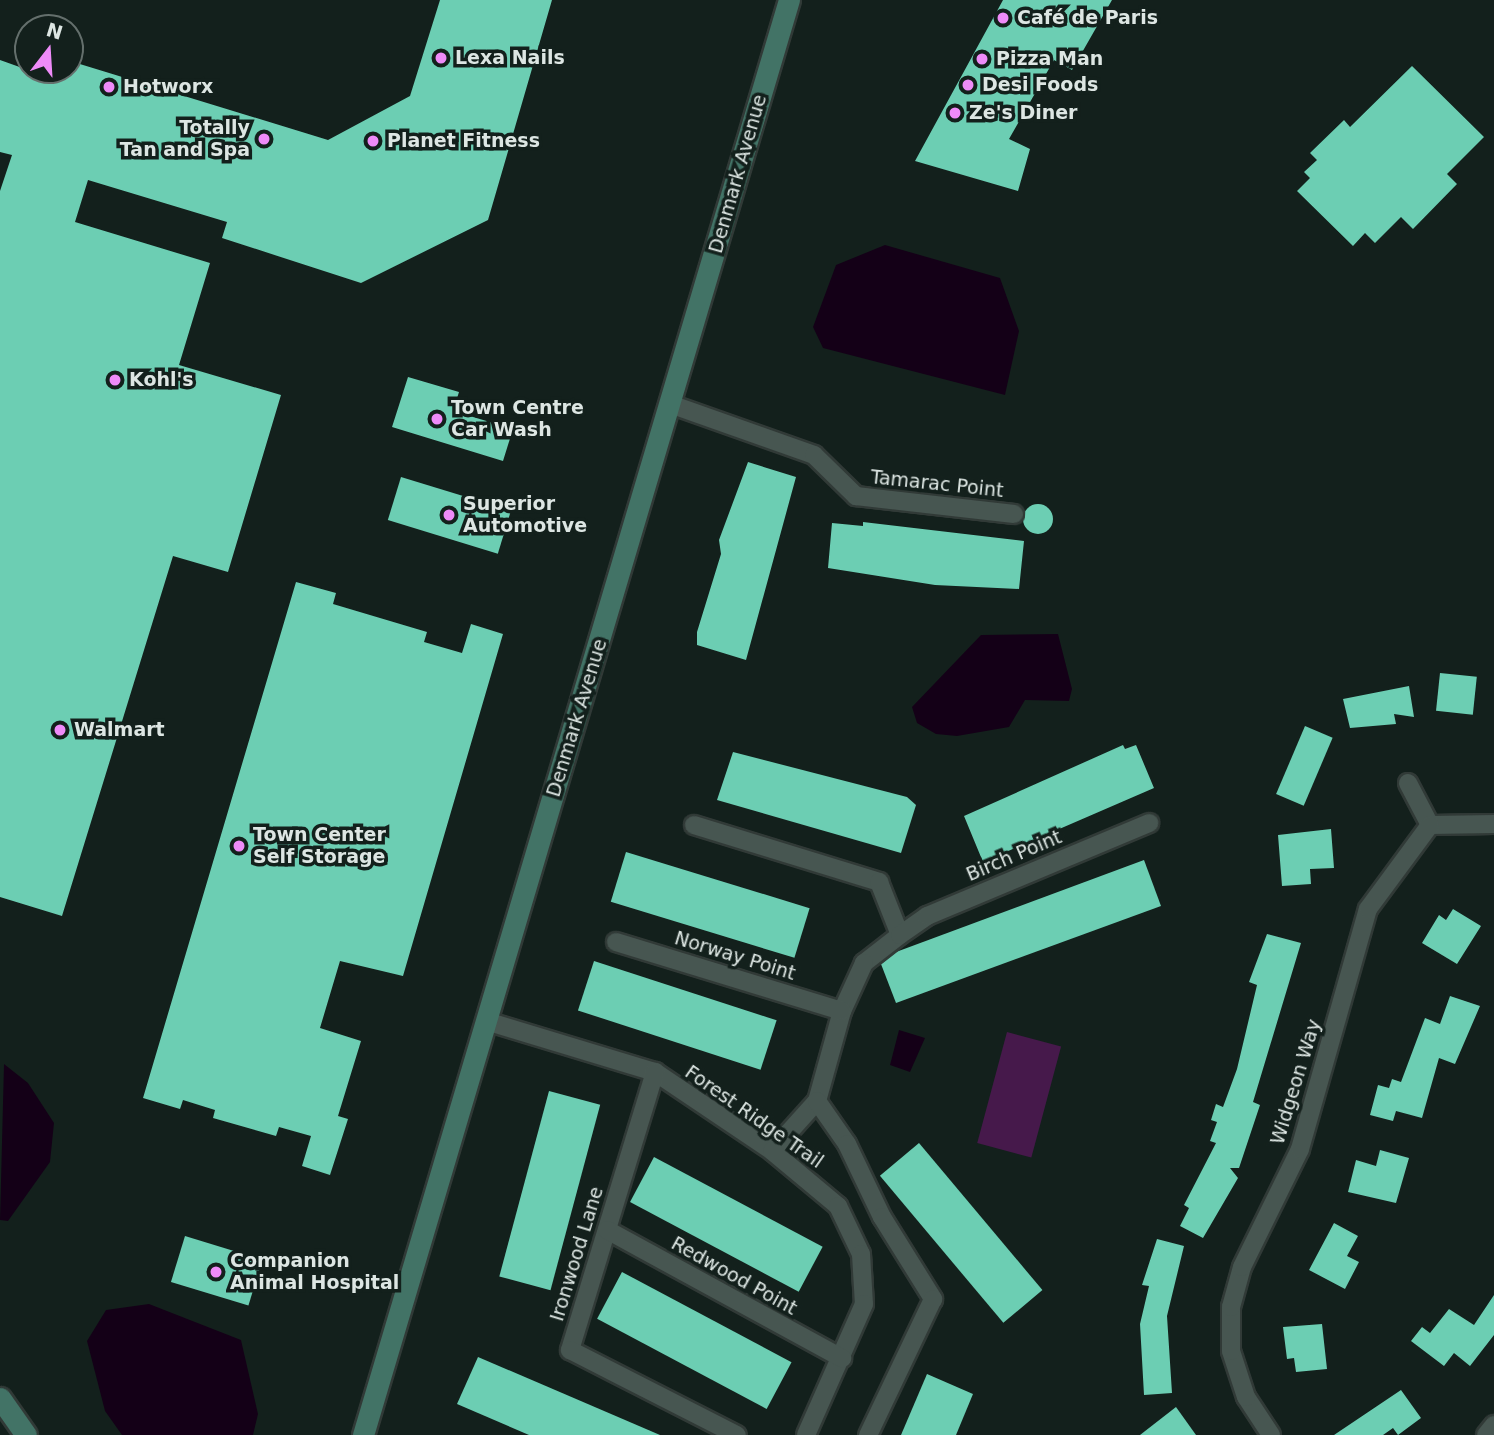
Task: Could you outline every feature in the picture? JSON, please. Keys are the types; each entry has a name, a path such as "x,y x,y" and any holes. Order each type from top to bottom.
{"street":[{"name":"Denmark Avenue","path":"363,1435 789,0"},
{"name":"Tamarac Point","path":"670,404 814,454 856,496 1014,514"},
{"path":"1408,783 1430,825 1494,824"},
{"name":"Birch Point","path":"772,1151 817,1101 842,1011 864,962 927,916 1149,823"},
{"path":"694,825 879,882 900,934"},
{"name":"Widgeon Way","path":"1272,1435 1242,1386 1231,1351 1231,1307 1242,1267 1300,1149 1368,909 1430,825"},
{"name":"Norway Point","path":"616,942 842,1011"},
{"name":"Forest Ridge Trail","path":"486,1021 655,1072 772,1151 838,1206 861,1254 864,1304 806,1435"},
{"name":"Ironwood Lane","path":"655,1072 570,1350 737,1435"},
{"path":"817,1101 847,1144 933,1299 868,1435"},
{"name":"Redwood Point","path":"607,1230 842,1358"},
{"path":"0,1398 26,1435"},
{"path":"1486,1435 1494,1425"}],"shaded area":[{"path":"885,245 1000,278 1019,331 1005,395 823,348 813,327 836,265"},
{"path":"1058,634 1072,689 1069,701 1025,700 1009,727 957,736 936,734 917,723 912,707 981,635"},
{"path":"899,1030 925,1038 910,1072 890,1065"},
{"path":"1007,1032 1061,1046 1031,1158 977,1143"},
{"path":"4,1064 28,1083 54,1123 50,1162 8,1221 0,1220"},
{"path":"149,1304 241,1340 258,1414 253,1435 122,1435 105,1411 87,1341 106,1310"}],"building":[{"path":"440,0 552,0 488,220 361,283 222,238 227,222 88,180 75,222 210,263 179,365 281,395 228,572 173,556 62,916 0,897 0,191 12,155 0,152 0,60 14,65 14,84 84,84 84,65 328,140 410,96"},
{"path":"1003,0 1112,0 1072,70 1054,60 1009,139 1030,149 1018,191 915,161"},
{"path":"1412,66 1484,137 1447,174 1457,184 1413,229 1401,217 1375,243 1365,233 1353,246 1297,191 1310,178 1304,172 1317,160 1310,153 1344,120 1350,127"},
{"name":"Town Centre Car Wash","path":"408,377 459,392 453,411 513,429 503,461 392,427"},
{"path":"748,462 796,477 746,660 697,645 697,632 721,554 719,540"},
{"name":"Superior Automotive","path":"401,477 511,511 498,554 388,520"},
{"path":"1038,504 1044,505 1052,513 1052,525 1044,533 1038,534 1032,533 1024,525 1023,519 1024,513 1032,505"},
{"path":"863,522 1024,541 1019,589 935,585 828,568 832,523 863,526"},
{"path":"296,582 336,593 333,604 427,632 424,642 462,653 471,624 503,634 403,976 340,961 320,1028 361,1041 338,1116 348,1119 330,1175 302,1166 311,1136 279,1127 276,1136 213,1118 215,1110 183,1100 180,1109 143,1098"},
{"path":"1440,673 1477,677 1473,715 1436,711"},
{"path":"1409,686 1414,717 1394,714 1396,724 1350,728 1343,699"},
{"path":"1305,726 1333,738 1304,806 1276,794"},
{"path":"1123,745 1125,749 1136,745 1154,788 983,862 964,816"},
{"path":"733,752 907,797 916,805 901,853 717,800"},
{"path":"1331,829 1334,868 1310,869 1311,884 1282,886 1278,835"},
{"path":"626,852 810,908 794,958 611,902"},
{"path":"1144,860 1161,906 896,1003 881,964 896,952"},
{"path":"1453,909 1481,926 1457,964 1422,943 1439,915 1446,920"},
{"path":"1267,934 1301,943 1253,1102 1260,1105 1239,1168 1230,1168 1238,1178 1203,1238 1180,1226 1189,1208 1184,1205 1216,1143 1210,1141 1217,1122 1211,1120 1216,1104 1223,1107 1237,1069 1257,985 1249,982"},
{"path":"594,961 777,1020 761,1070 578,1010"},
{"path":"1450,996 1480,1006 1455,1064 1439,1058 1422,1118 1396,1111 1393,1121 1370,1115 1378,1085 1389,1088 1392,1079 1401,1082 1425,1018 1440,1024"},
{"path":"549,1091 600,1105 551,1290 499,1276"},
{"path":"919,1143 1042,1290 1003,1323 880,1176"},
{"path":"1380,1150 1409,1158 1396,1203 1348,1192 1356,1160 1376,1166"},
{"path":"654,1157 823,1247 799,1292 630,1202"},
{"path":"1334,1223 1358,1236 1347,1256 1359,1262 1345,1289 1309,1270"},
{"name":"Companion Animal Hospital","path":"185,1236 262,1260 248,1306 171,1282"},
{"path":"1157,1239 1184,1246 1167,1316 1172,1393 1144,1395 1140,1324 1149,1286 1142,1285"},
{"path":"622,1272 792,1362 767,1409 597,1319"},
{"path":"1494,1295 1494,1335 1470,1366 1454,1353 1444,1366 1411,1341 1422,1327 1430,1333 1449,1309 1474,1325"},
{"path":"1322,1324 1327,1369 1296,1372 1294,1358 1287,1359 1283,1327"},
{"path":"478,1357 660,1435 529,1435 457,1404"},
{"path":"927,1374 973,1394 956,1435 901,1435"},
{"path":"1401,1390 1421,1418 1398,1435 1393,1428 1383,1435 1334,1435"},
{"path":"1176,1407 1196,1435 1140,1435"}],"place":[{"name":"Café de Paris","path":"1003,18"},
{"name":"Lexa Nails","path":"441,58"},
{"name":"Pizza Man","path":"982,59"},
{"name":"Desi Foods","path":"968,85"},
{"name":"Hotworx","path":"109,87"},
{"name":"Ze's Diner","path":"955,113"},
{"name":"Totally Tan and Spa","path":"264,139"},
{"name":"Planet Fitness","path":"373,141"},
{"name":"Kohl's","path":"115,380"},
{"name":"Town Centre Car Wash","path":"437,419"},
{"name":"Superior Automotive","path":"449,515"},
{"name":"Walmart","path":"60,730"},
{"name":"Town Center Self Storage","path":"239,846"},
{"name":"Companion Animal Hospital","path":"216,1272"}]}
